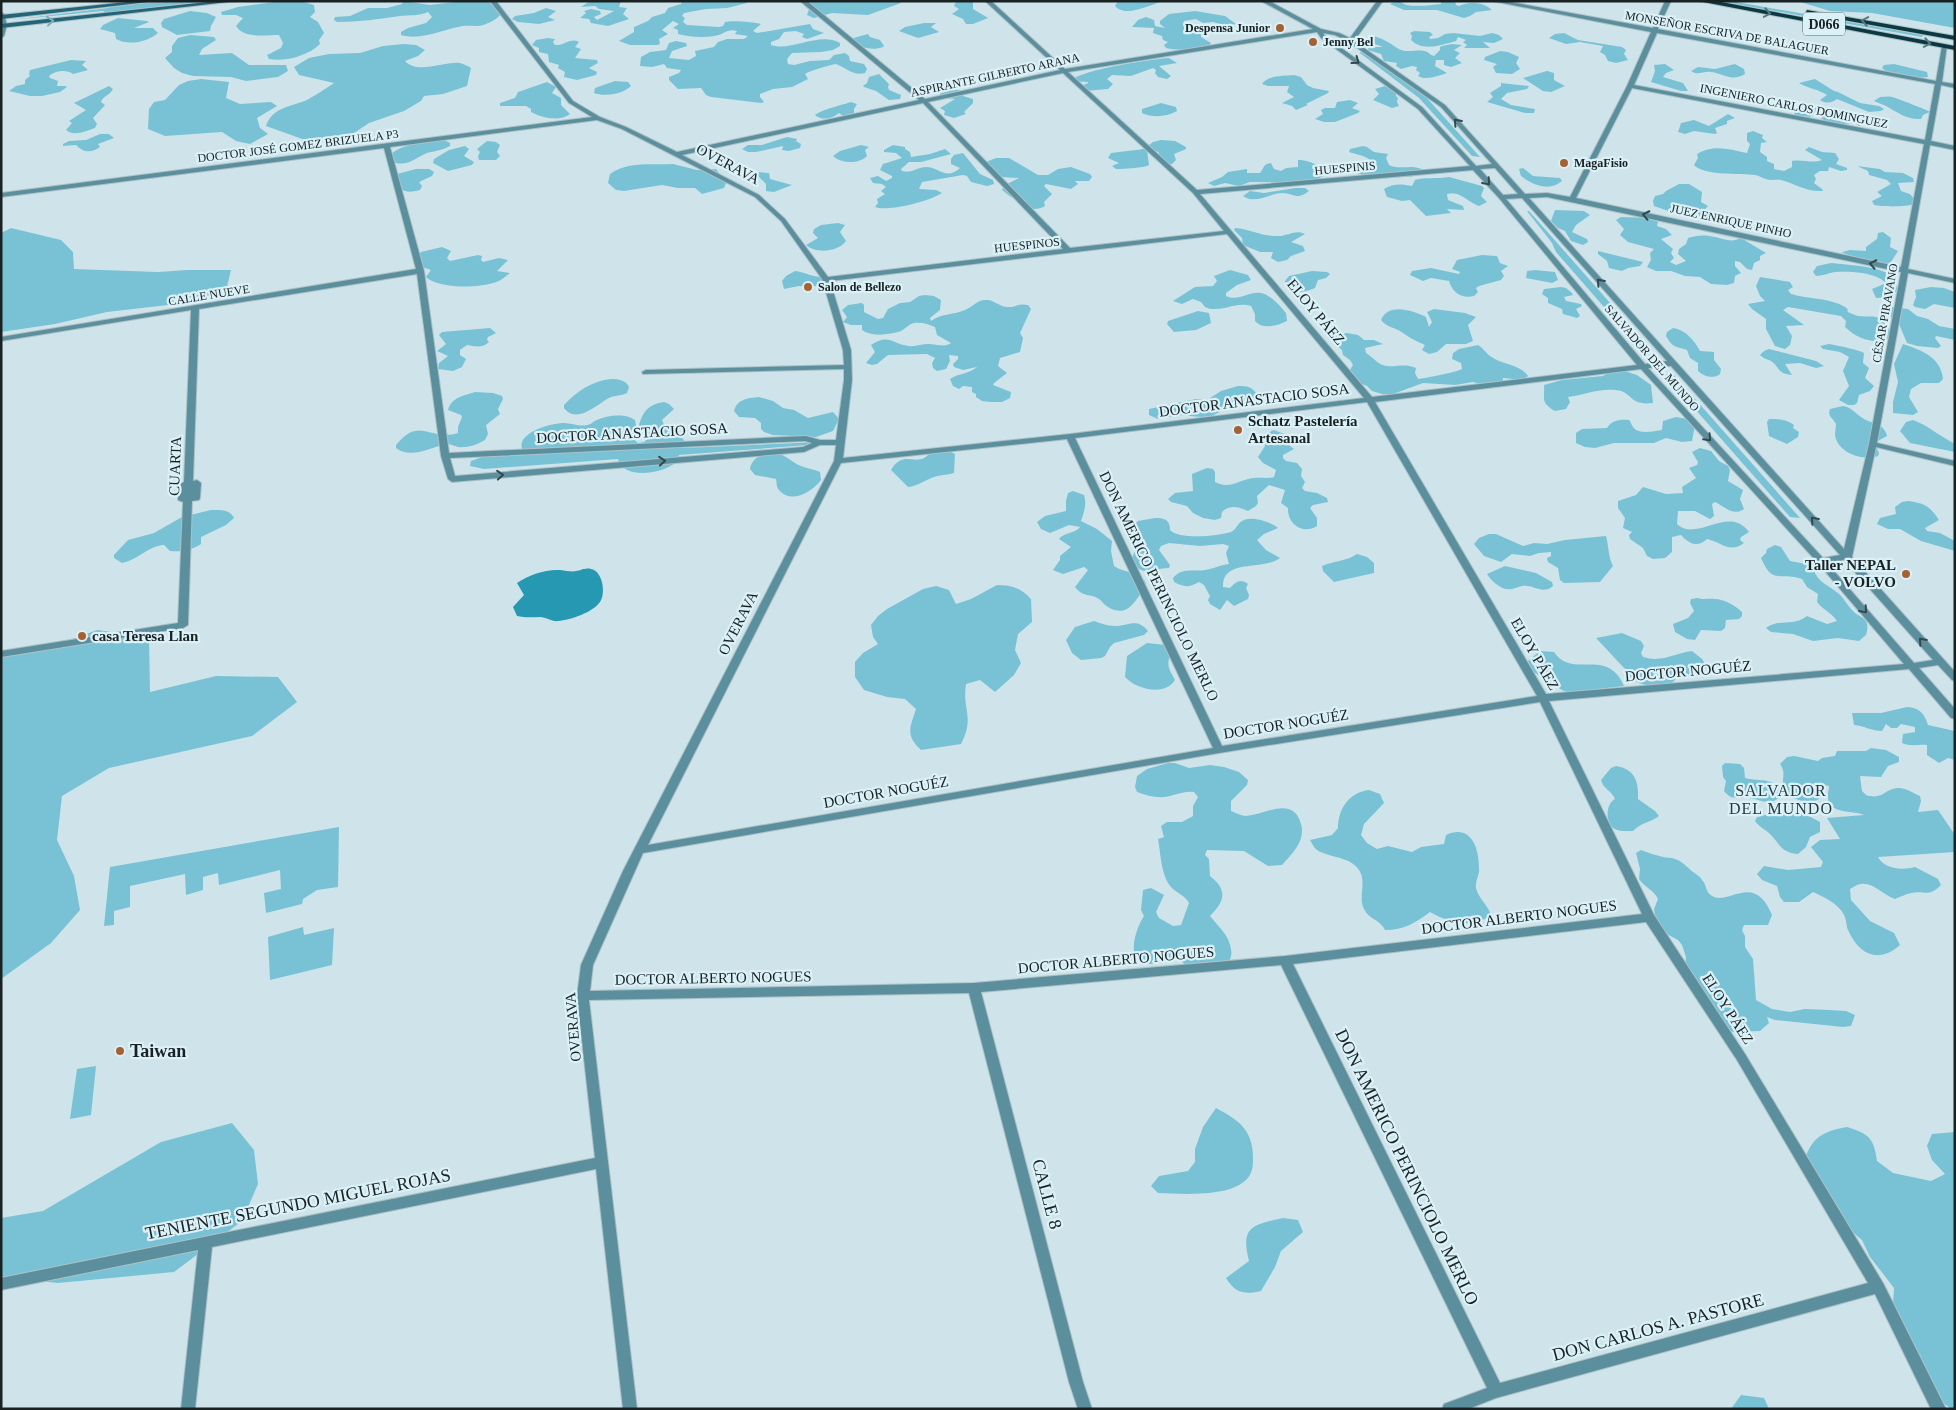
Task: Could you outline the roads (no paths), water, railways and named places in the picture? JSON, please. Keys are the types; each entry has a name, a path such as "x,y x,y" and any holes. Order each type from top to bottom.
{"highway":[{"name":"D066","path":"1702,1 1945,46"},
{"name":"D066","path":"1802,10 1952,37"},
{"path":"1945,46 1955,48"}],"main road":[{"path":"2,16 154,1"},
{"path":"2,26 234,1"}],"street":[{"name":"OVERAVA","path":"493,1 571,102 598,118 624,128 678,154 757,196 783,220 826,279 847,350 848,380 838,461 640,850 587,965 584,996 630,1409"},
{"path":"803,1 924,101 1069,251"},
{"name":"ELOY PÁEZ","path":"988,1 1196,192 1370,400 1543,698 1649,917 1741,1057 1878,1287 1939,1409"},
{"name":"SALVADOR DEL MUNDO","path":"1264,1 1319,30 1337,34 1351,41 1443,106 1955,678"},
{"path":"1333,44 1351,41 1380,1"},
{"name":"MONSEÑOR ESCRIVA DE BALAGUER","path":"1495,1 1955,86"},
{"path":"1572,199 1630,86 1668,1"},
{"path":"1,36 2,16"},
{"name":"ASPIRANTE GILBERTO ARANA","path":"678,154 1064,71 1319,30"},
{"name":"SALVADOR DEL MUNDO","path":"1319,30 1322,37 1420,108 1500,197 1642,366 1821,561 1953,712"},
{"name":"CÉSAR PIRAVANO","path":"1847,557 1873,444 1945,46"},
{"name":"INGENIERO CARLOS DOMINGUEZ","path":"1630,86 1955,148"},
{"name":"DOCTOR JOSÉ GOMEZ BRIZUELA P3","path":"1,195 598,118"},
{"path":"387,146 420,272 445,456"},
{"name":"HUESPINIS","path":"1196,192 1497,166"},
{"name":"JUEZ ENRIQUE PINHO","path":"1500,197 1546,195 1572,199 1955,282"},
{"name":"HUESPINOS","path":"826,279 1230,232"},
{"name":"CALLE NUEVE","path":"1,339 420,272"},
{"name":"CUARTA","path":"1,654 183,625 188,499 182,500 182,485 188,484 195,308"},
{"name":"DOCTOR ANASTACIO SOSA","path":"838,461 1070,436 1673,363"},
{"path":"646,372 848,367"},
{"name":"DON AMERICO PERINCIOLO MERLO","path":"1070,436 1219,750"},
{"name":"DOCTOR ANASTACIO SOSA","path":"819,443 806,438 445,456 452,479 804,449 819,443 840,442"},
{"path":"1873,444 1955,464"},
{"path":"1821,561 1847,557"},
{"name":"DOCTOR NOGUÉZ","path":"640,850 1219,750 1543,698 1940,662"},
{"name":"DOCTOR ALBERTO NOGUES","path":"584,996 974,988 1285,960 1649,917"},
{"name":"DON AMERICO PERINCIOLO MERLO","path":"1285,960 1496,1391"},
{"name":"CALLE 8","path":"974,988 1076,1382 1085,1409"},
{"name":"TENIENTE SEGUNDO MIGUEL ROJAS","path":"1,1284 603,1162"},
{"path":"188,1409 206,1242"},
{"name":"DON CARLOS A. PASTORE","path":"1449,1409 1496,1391 1878,1287"}],"place":[{"name":"Despensa Junior","path":"1280,28"},
{"name":"Jenny Bel","path":"1313,42"},
{"name":"MagaFisio","path":"1564,163"},
{"name":"Salon de Bellezo","path":"808,287"},
{"name":"Schatz Pastelería Artesanal","path":"1238,430"},
{"name":"Taller NEPAL - VOLVO","path":"1906,574"},
{"name":"casa Teresa Llan","path":"82,636"},
{"name":"Taiwan","path":"120,1051"}],"district":[{"name":"SALVADOR DEL MUNDO","path":"1781,799"}]}
